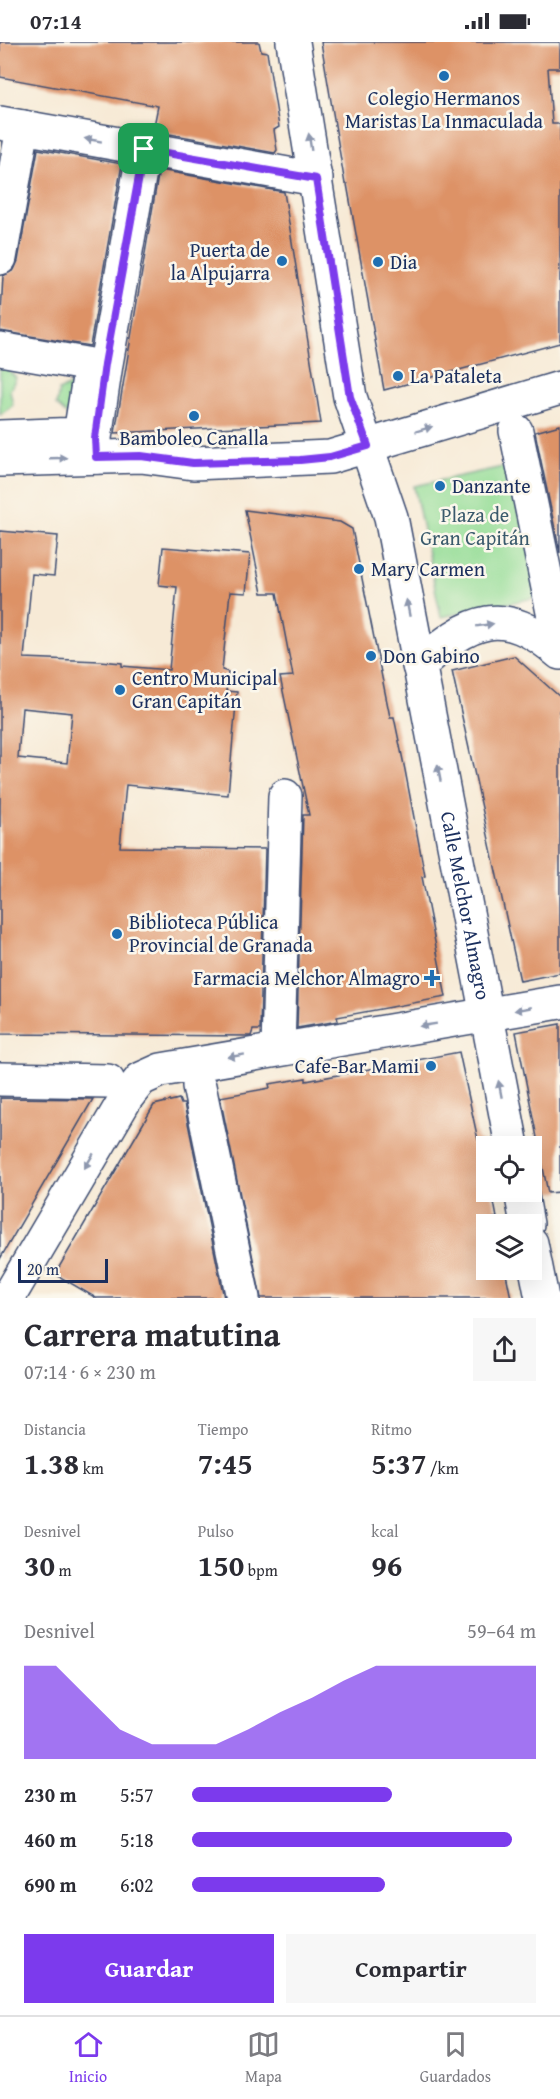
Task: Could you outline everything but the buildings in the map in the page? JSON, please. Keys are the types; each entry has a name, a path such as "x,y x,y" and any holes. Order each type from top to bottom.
{"street":[{"path":"293,42 350,397 391,517 419,666 461,631 480,625 501,623 522,625 551,637"},
{"path":"0,258 12,125 316,179"},
{"path":"96,457 95,438 105,364 144,149"},
{"path":"0,344 97,361"},
{"path":"0,349 92,365 81,434 0,437"},
{"path":"0,460 141,456 193,463 330,457 368,446 516,416 560,388"},
{"path":"516,416 551,637"},
{"name":"Calle Melchor Almagro","path":"419,666 510,1136"},
{"path":"278,1049 285,796"},
{"path":"8,1298 126,1098 141,1080 161,1070 560,1002"},
{"path":"0,1079 108,1081"},
{"path":"198,1086 243,1298"},
{"path":"538,1280 542,1298"}],"green space":[{"path":"0,362 16,378 10,390 13,405 0,415"},
{"path":"90,374 81,428 56,405 59,391"},
{"name":"Plaza de Gran Capitán","path":"517,464 539,597 441,617 414,486"}],"place":[{"name":"Colegio Hermanos Maristas La Inmaculada","path":"444,76"},
{"name":"Puerta de la Alpujarra","path":"282,261"},
{"name":"Dia","path":"378,262"},
{"name":"La Pataleta","path":"398,376"},
{"name":"Bamboleo Canalla","path":"194,416"},
{"name":"Danzante","path":"440,486"},
{"name":"Mary Carmen","path":"359,569"},
{"name":"Don Gabino","path":"371,656"},
{"name":"Centro Municipal Gran Capitán","path":"120,690"},
{"name":"Biblioteca Pública Provincial de Granada","path":"117,934"},
{"name":"Farmacia Melchor Almagro","path":"432,978"},
{"name":"Cafe-Bar Mami","path":"431,1066"}],"route":[{"path":"144,149 316,179 350,397 368,446 330,457 300,460 193,463 141,456 96,457 95,438 105,364 144,149"}]}
